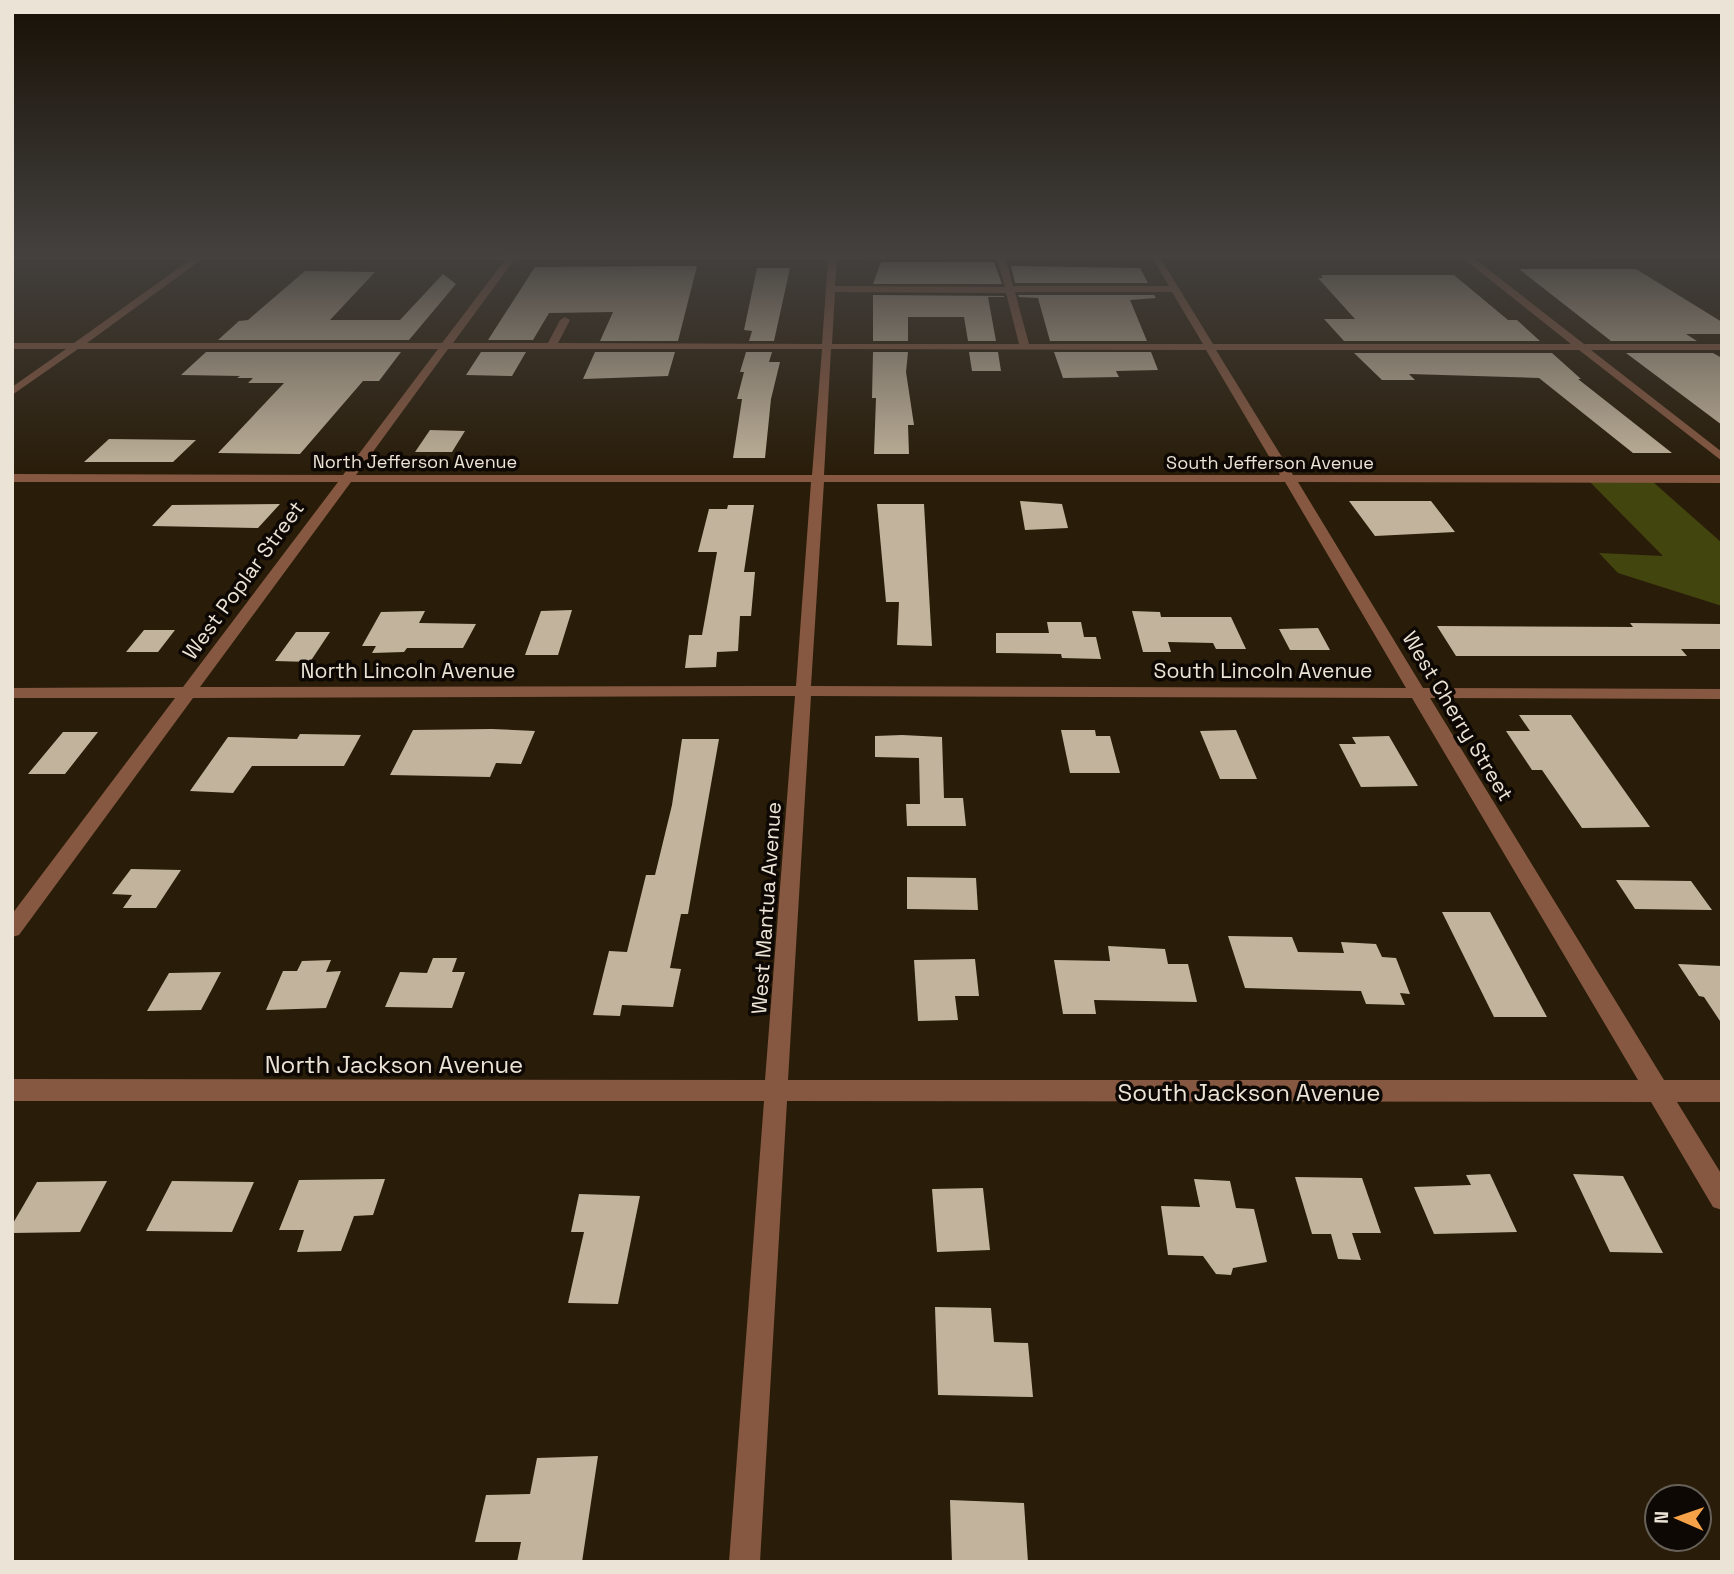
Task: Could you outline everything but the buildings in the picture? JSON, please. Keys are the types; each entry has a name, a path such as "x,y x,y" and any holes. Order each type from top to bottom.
{"street":[{"path":"12,392 103,326"},
{"name":"West Poplar Street","path":"12,929 459,326"},
{"path":"551,347 562,326"},
{"name":"West Mantua Avenue","path":"744,1562 828,326"},
{"path":"1020,326 1025,347"},
{"name":"West Cherry Street","path":"1197,326 1722,1198"},
{"path":"1557,326 1722,458"},
{"path":"12,346 1722,347"},
{"name":"North Jefferson Avenue","path":"12,478 818,480"},
{"name":"South Jefferson Avenue","path":"818,480 1722,479"},
{"name":"North Lincoln Avenue","path":"12,692 803,691"},
{"name":"South Lincoln Avenue","path":"803,691 1722,694"},
{"name":"North Jackson Avenue","path":"12,1090 776,1091"},
{"name":"South Jackson Avenue","path":"776,1091 1722,1091"}],"shaded area":[{"path":"1589,481 1653,482 1722,543 1722,606 1618,573 1599,553 1663,556"}]}
